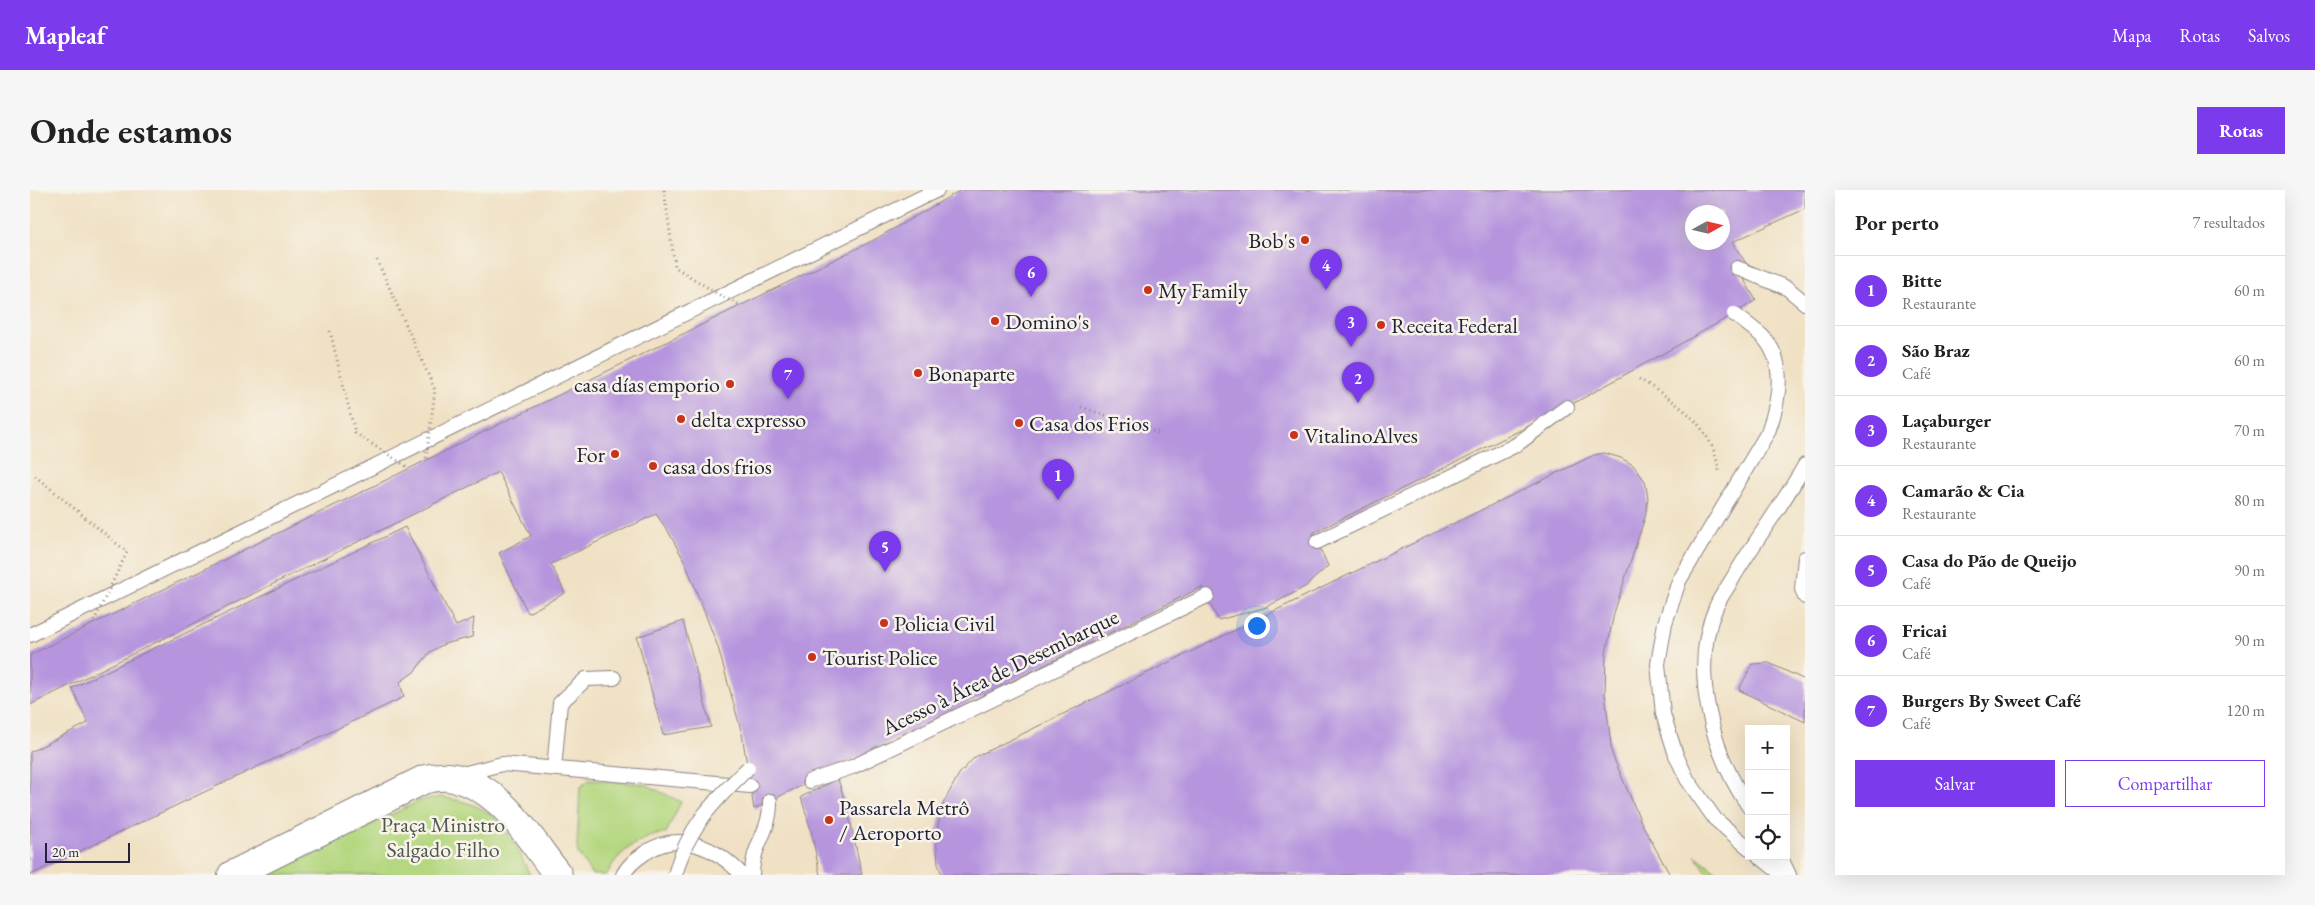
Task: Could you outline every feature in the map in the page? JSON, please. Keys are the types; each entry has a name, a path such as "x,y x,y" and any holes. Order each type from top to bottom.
{"street":[{"path":"232,875 425,779 448,777 477,786 506,807 558,875"}],"lane":[{"path":"30,636 937,190"},
{"path":"1737,268 1787,288 1805,303"},
{"path":"1734,314 1763,338 1774,357 1780,382 1777,408 1768,432 1679,581 1665,623 1658,664 1663,714 1676,755 1687,779 1714,820 1745,845"},
{"path":"1317,542 1516,445 1567,407"},
{"path":"1745,802 1715,738 1704,684 1706,642 1716,607 1747,554 1786,500 1805,465"},
{"path":"1805,558 1802,589 1805,597"},
{"name":"Acesso à Área de Desembarque","path":"810,780 852,767 1206,596"},
{"path":"554,770 560,703 586,679 614,678"},
{"path":"448,777 502,764 750,786"},
{"path":"675,875 681,852 694,827 722,793 748,768"},
{"path":"752,875 754,854 769,821 770,801"},
{"path":"624,875 635,859 652,848 667,843 688,842 711,849 742,875"},
{"path":"1764,860 1783,875"},
{"path":"1782,860 1789,875"}],"path":[{"path":"664,190 675,267 720,296 740,305"},
{"path":"377,260 435,390 426,459"},
{"path":"330,331 355,433 409,468"},
{"path":"1639,379 1687,410 1701,427 1717,459 1720,476"},
{"path":"1081,407 1161,434"},
{"path":"35,476 127,552 93,623"}],"green space":[{"path":"589,780 645,784 681,802 666,833 648,838 631,846 617,859 607,875 592,875 578,853 580,787"},
{"name":"Praça Ministro Salgado Filho","path":"440,797 475,806 498,821 507,831 530,875 269,875 419,801"},
{"path":"1695,855 1721,875 1709,875"}],"building":[{"path":"961,190 1805,190 1805,209 1732,242 1746,263 1737,268 1756,300 1567,407 1313,533 1328,566 1306,586 1264,608 1218,620 1202,587 754,809 742,734 718,647 685,562 656,514 551,564 565,593 528,613 499,553 531,536 498,472 30,705 30,655 872,241"},
{"path":"1604,453 1621,458 1633,465 1645,481 1648,498 1645,517 1614,613 1606,654 1605,694 1612,754 1641,822 1670,875 942,875 938,864 936,834 943,804 959,774 975,757 1594,455"},
{"path":"405,527 456,626 474,618 472,637 444,644 430,652 414,672 400,682 404,697 30,875 30,752 88,723 72,688"},
{"path":"683,621 711,727 663,735 637,637"},
{"path":"1769,663 1805,680 1805,722 1739,690 1752,664"},
{"name":"Passarela Metrô / Aeroporto","path":"838,779 848,811 862,875 820,875 811,830 801,797"}],"place":[{"name":"Bob's","path":"1305,240"},
{"name":"My Family","path":"1148,290"},
{"name":"Camarão & Cia","path":"1326,290"},
{"name":"Fricai","path":"1031,297"},
{"name":"Domino's","path":"995,321"},
{"name":"Receita Federal","path":"1381,325"},
{"name":"Laçaburger","path":"1351,347"},
{"name":"Bonaparte","path":"918,373"},
{"name":"casa días emporio","path":"730,384"},
{"name":"Burgers By Sweet Café","path":"788,399"},
{"name":"São Braz","path":"1358,403"},
{"name":"delta expresso","path":"681,419"},
{"name":"Casa dos Frios","path":"1019,423"},
{"name":"VitalinoAlves","path":"1294,435"},
{"name":"For","path":"615,454"},
{"name":"casa dos frios","path":"653,466"},
{"name":"Bitte","path":"1058,500"},
{"name":"Casa do Pão de Queijo","path":"885,572"},
{"name":"Policia Civil","path":"884,623"},
{"name":"Tourist Police","path":"812,657"},
{"name":"Passarela Metrô / Aeroporto","path":"829,820"}]}
